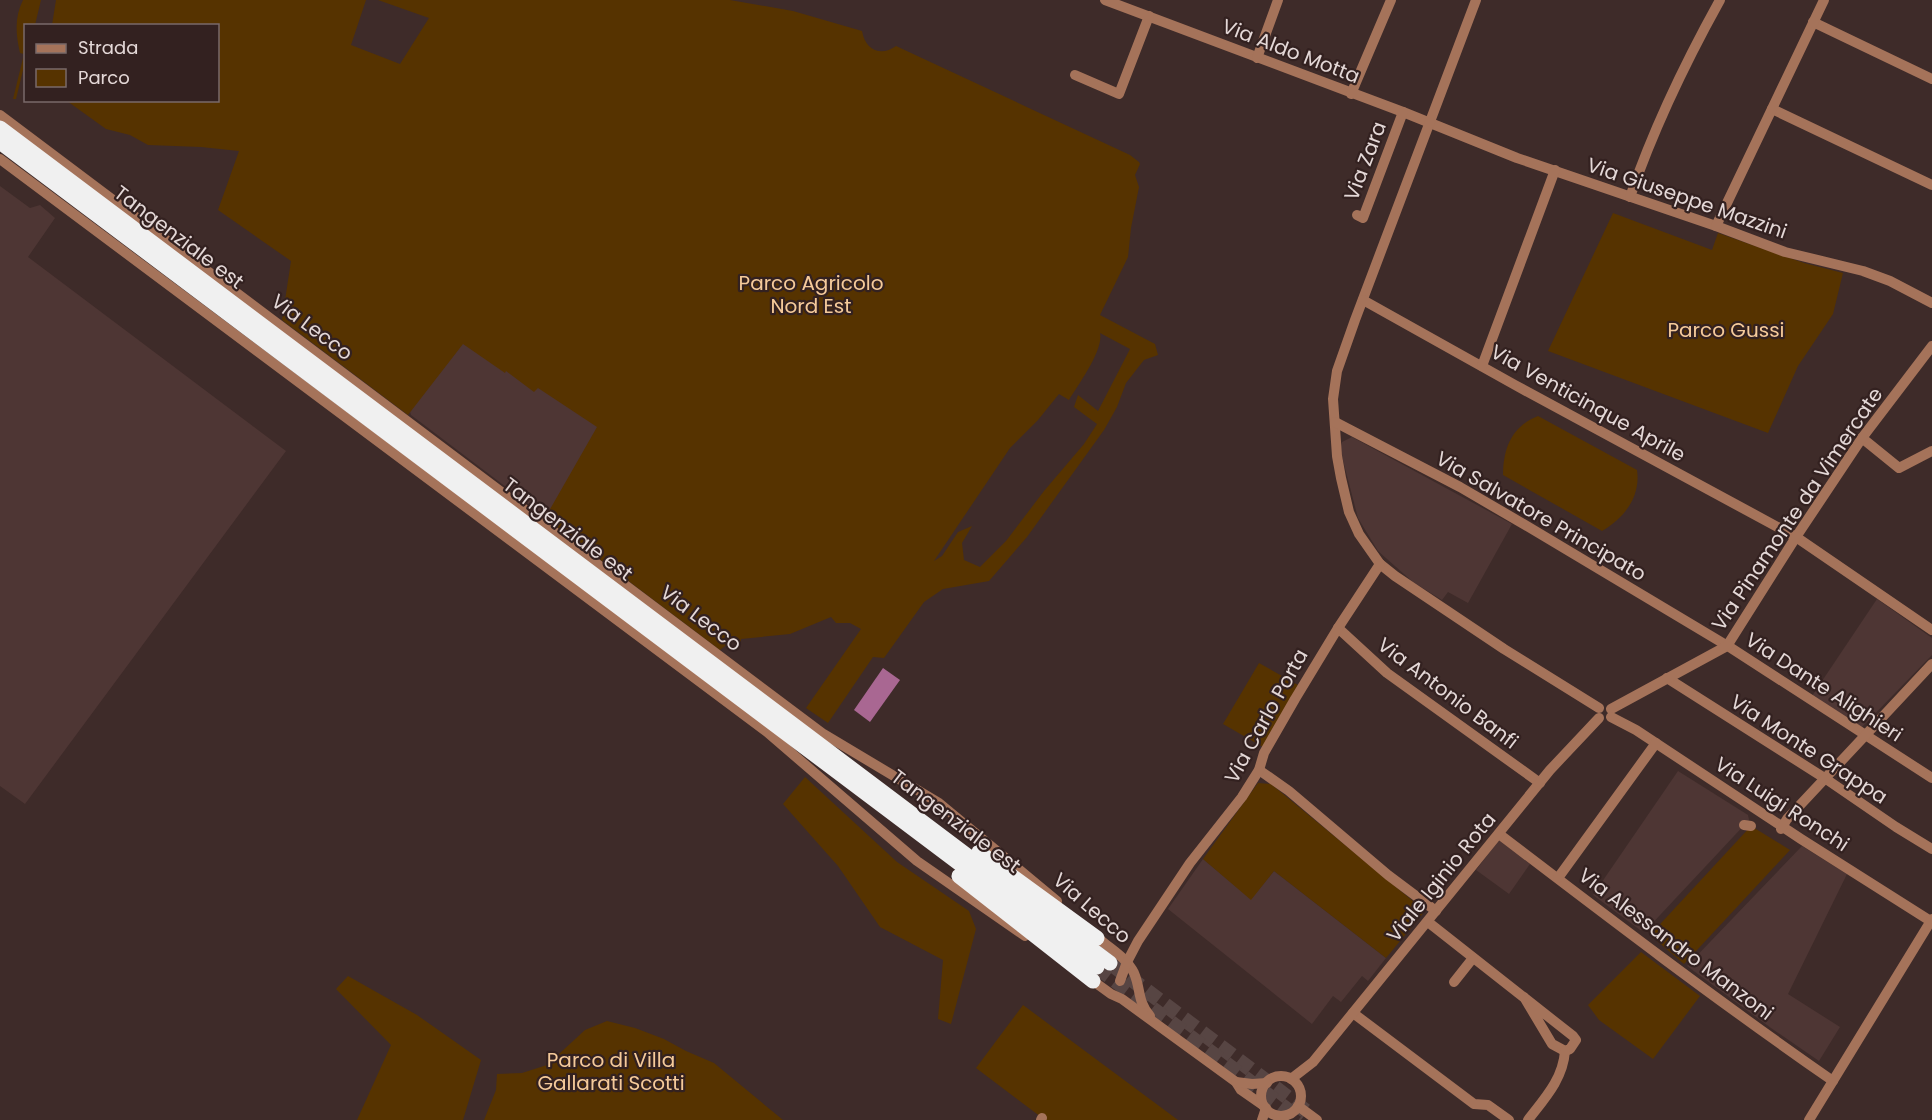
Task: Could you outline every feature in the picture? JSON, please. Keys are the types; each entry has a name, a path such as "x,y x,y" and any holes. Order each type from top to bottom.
{"highway":[{"name":"Tangenziale est","path":"0,128 859,781 1100,970"},
{"name":"Tangenziale est","path":"0,142 859,781"},
{"path":"859,781 915,806 1101,941"},
{"path":"859,781 908,836 1100,970"}],"street":[{"name":"Via Aldo Motta","path":"1105,0 1431,123"},
{"path":"1257,58 1278,0"},
{"path":"1352,94 1390,0"},
{"path":"1476,0 1335,379 1333,399 1337,456 1349,512 1359,534 1380,564 1599,713 1605,705 1611,713"},
{"path":"1630,197 1668,105 1720,0"},
{"path":"1716,226 1824,0"},
{"path":"1075,75 1119,94 1149,16"},
{"path":"1813,22 1932,79"},
{"path":"1772,109 1932,185"},
{"name":"Via Zara","path":"1357,215 1363,218 1403,112"},
{"name":"Via Lecco","path":"0,115 822,733 939,803 1127,962 1135,974 1144,1008 1156,1023"},
{"name":"Via Giuseppe Mazzini","path":"1431,123 1517,158 1785,252 1863,271 1890,281 1932,303"},
{"name":"Via Lecco","path":"0,159 767,732 917,861 1015,930 1100,970 1111,994 1156,1023 1236,1082 1240,1090 1265,1107"},
{"path":"1482,366 1555,170"},
{"name":"Via Venticinque Aprile","path":"1363,300 1796,537 1932,630"},
{"name":"Via Pinamonte da Vimercate","path":"1611,713 1667,678 1727,646 1862,438 1932,346"},
{"name":"Via Salvatore Principato","path":"1335,422 1470,493 1727,646"},
{"path":"1862,438 1899,468 1932,451"},
{"name":"Via Carlo Porta","path":"1120,981 1138,941 1186,870 1242,797 1259,770 1269,744 1338,628 1380,564"},
{"name":"Via Antonio Banfi","path":"1338,628 1387,673 1540,783"},
{"name":"Via Dante Alighieri","path":"1727,646 1932,778"},
{"path":"1782,828 1932,664"},
{"name":"Via Monte Grappa","path":"1667,678 1826,779 1896,828 1932,849"},
{"name":"Viale Iginio Rota","path":"1291,1079 1313,1062 1599,713"},
{"name":"Via Luigi Ronchi","path":"1611,713 1763,813 1782,828 1932,921"},
{"path":"1558,878 1656,743"},
{"path":"1259,770 1289,791 1388,875 1436,911"},
{"name":"Via Alessandro Manzoni","path":"1499,834 1703,989 1833,1081"},
{"path":"1809,1120 1932,921"},
{"path":"1428,922 1573,1036 1576,1040 1574,1046 1565,1051"},
{"path":"1101,941 1124,949 1138,941"},
{"name":"Via Carlo Porta","path":"1135,974 1134,957 1138,941"},
{"path":"1454,982 1473,958"},
{"path":"1130,979 1137,988 1134,996 1122,999 1119,991 1120,981 1130,979"},
{"path":"1524,997 1552,1044 1565,1051"},
{"path":"1353,1013 1474,1104 1488,1105 1509,1120"},
{"path":"1528,1120 1561,1074 1565,1051"},
{"name":"Viale Iginio Rota","path":"1300,1092 1313,1062"},
{"path":"1236,1082 1267,1083 1279,1076 1291,1079 1300,1092 1289,1115"},
{"path":"1262,1120 1265,1107 1262,1093 1267,1083"},
{"path":"1265,1107 1270,1113 1317,1120"}],"shaded area":[{"path":"0,186 30,208 40,205 55,218 28,257 286,451 25,804 0,786"},
{"path":"463,340 658,451 604,561 411,415 406,398"},
{"path":"1352,437 1512,524 1468,603 1448,592 1442,600 1413,582 1378,551 1358,518 1340,449 1342,442"},
{"path":"1877,599 1932,638 1932,655 1862,727 1812,696"},
{"path":"883,668 900,680 870,722 854,710"},
{"path":"1678,771 1748,815 1749,820 1646,930 1640,930 1593,895"},
{"path":"1499,840 1530,864 1509,894 1476,870"},
{"path":"1802,846 1847,874 1788,994 1840,1027 1819,1061 1687,966"},
{"path":"1203,859 1251,899 1274,871 1386,958 1368,981 1362,976 1341,1002 1333,996 1312,1024 1168,909"}],"green space":[{"path":"23,0 41,0 35,24 24,24 24,54 20,53 18,40 18,13"},
{"name":"Parco Agricolo Nord Est","path":"56,0 366,0 351,45 400,64 429,18 378,0 730,0 793,11 862,31 866,43 874,50 885,51 896,46 1130,155 1139,162 1135,175 1139,187 1128,257 1100,315 1155,344 1158,355 1144,360 1126,383 1117,407 1104,430 1027,537 989,581 943,589 924,602 884,658 873,657 828,723 806,708 861,629 850,623 836,623 831,617 790,634 741,639 741,642 735,638 720,650 545,518 597,427 538,388 534,392 463,344 408,415 282,320 291,261 218,210 239,151 148,145 130,135 106,129 68,102 219,102 219,24 52,24","holes":["1100,333 1130,349 1098,411 1078,395 1074,407 1097,424 1084,444 1006,541 980,567 964,560 962,543 972,526 958,532 942,556 934,561 1010,448 1038,420 1059,394 1069,400 1094,358"]},
{"path":"24,54 24,66 16,99 13,99"},
{"name":"Parco Gussi","path":"1613,213 1712,250 1718,233 1804,263 1843,273 1833,314 1798,366 1768,433 1548,351"},
{"path":"1538,416 1637,470 1636,489 1629,506 1617,520 1602,531 1503,475 1507,447 1511,439 1529,420"},
{"path":"1259,663 1298,685 1263,747 1223,724"},
{"path":"805,777 897,862 969,911 976,929 951,1024 938,1019 943,960 880,927 838,866 783,804"},
{"path":"1258,783 1271,784 1425,911 1386,958 1274,871 1251,900 1203,859"},
{"path":"1751,826 1790,850 1684,964 1650,935"},
{"path":"1641,952 1700,996 1653,1059 1599,1020 1588,1005"},
{"path":"348,976 417,1015 481,1060 463,1120 357,1120 391,1045 336,989"},
{"path":"1023,1005 1178,1120 1045,1120 976,1068"},
{"name":"Parco di Villa Gallarati Scotti","path":"607,1021 664,1039 714,1063 783,1120 484,1120 496,1090 497,1074 522,1073 547,1065 585,1030"}],"tunnel":[{"path":"1110,963 1311,1115"},
{"path":"1097,967 1301,1120"}]}
